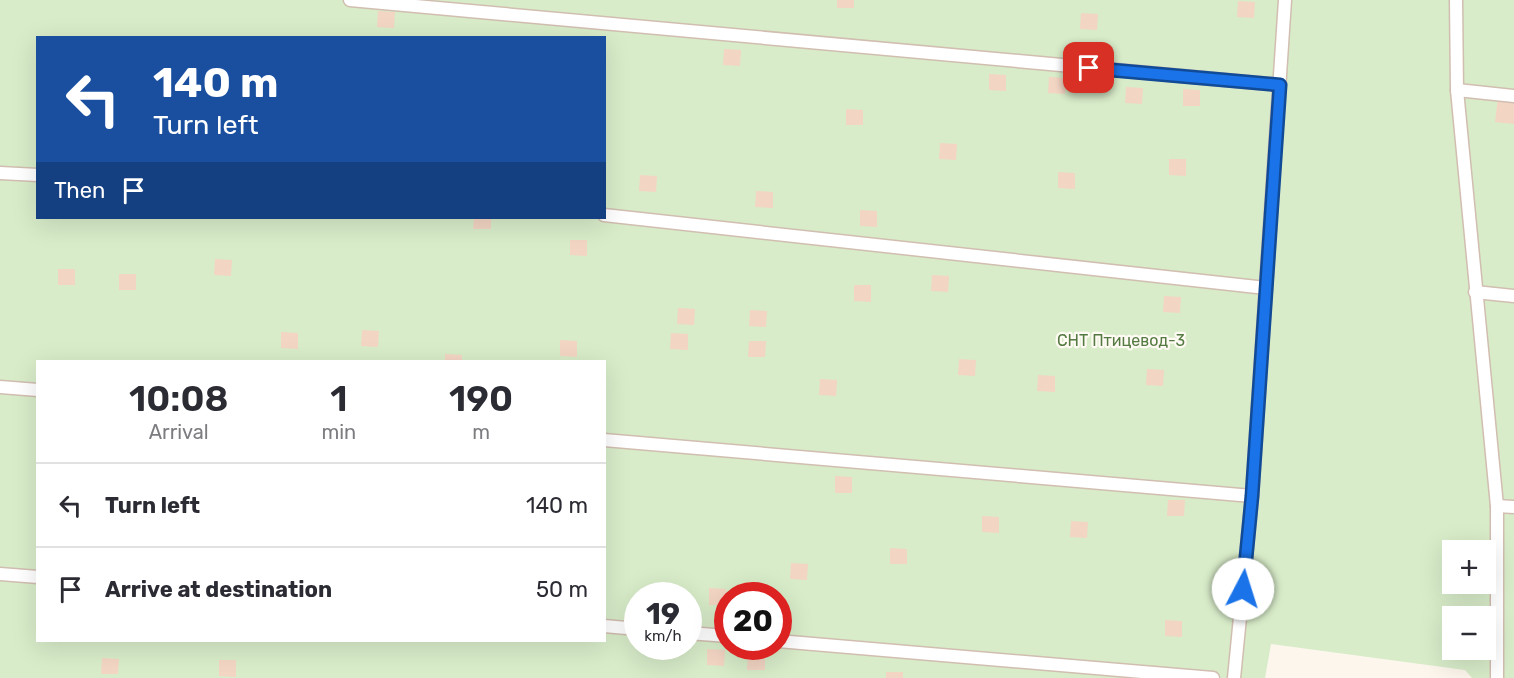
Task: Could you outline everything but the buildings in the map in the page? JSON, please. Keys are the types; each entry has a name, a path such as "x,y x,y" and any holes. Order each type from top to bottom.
{"lane":[{"path":"350,0 1280,85"},
{"path":"1234,678 1252,496 1285,0"},
{"path":"1456,0 1457,90 1497,506 1497,678"},
{"path":"1457,90 1514,96"},
{"path":"0,173 36,175"},
{"path":"606,215 1266,288"},
{"path":"1475,292 1514,296"},
{"path":"0,387 36,390"},
{"path":"606,440 1252,496"},
{"path":"1497,506 1514,507"},
{"path":"0,574 36,577"},
{"path":"606,626 624,628"},
{"path":"792,642 1213,678"}],"green space":[{"name":"СНТ Птицевод-3","path":"0,0 1514,0 1514,678 1472,678 1465,670 1271,644 1265,678 0,678"}],"route":[{"path":"1089,68 1280,85 1252,496 1243,589"}]}
